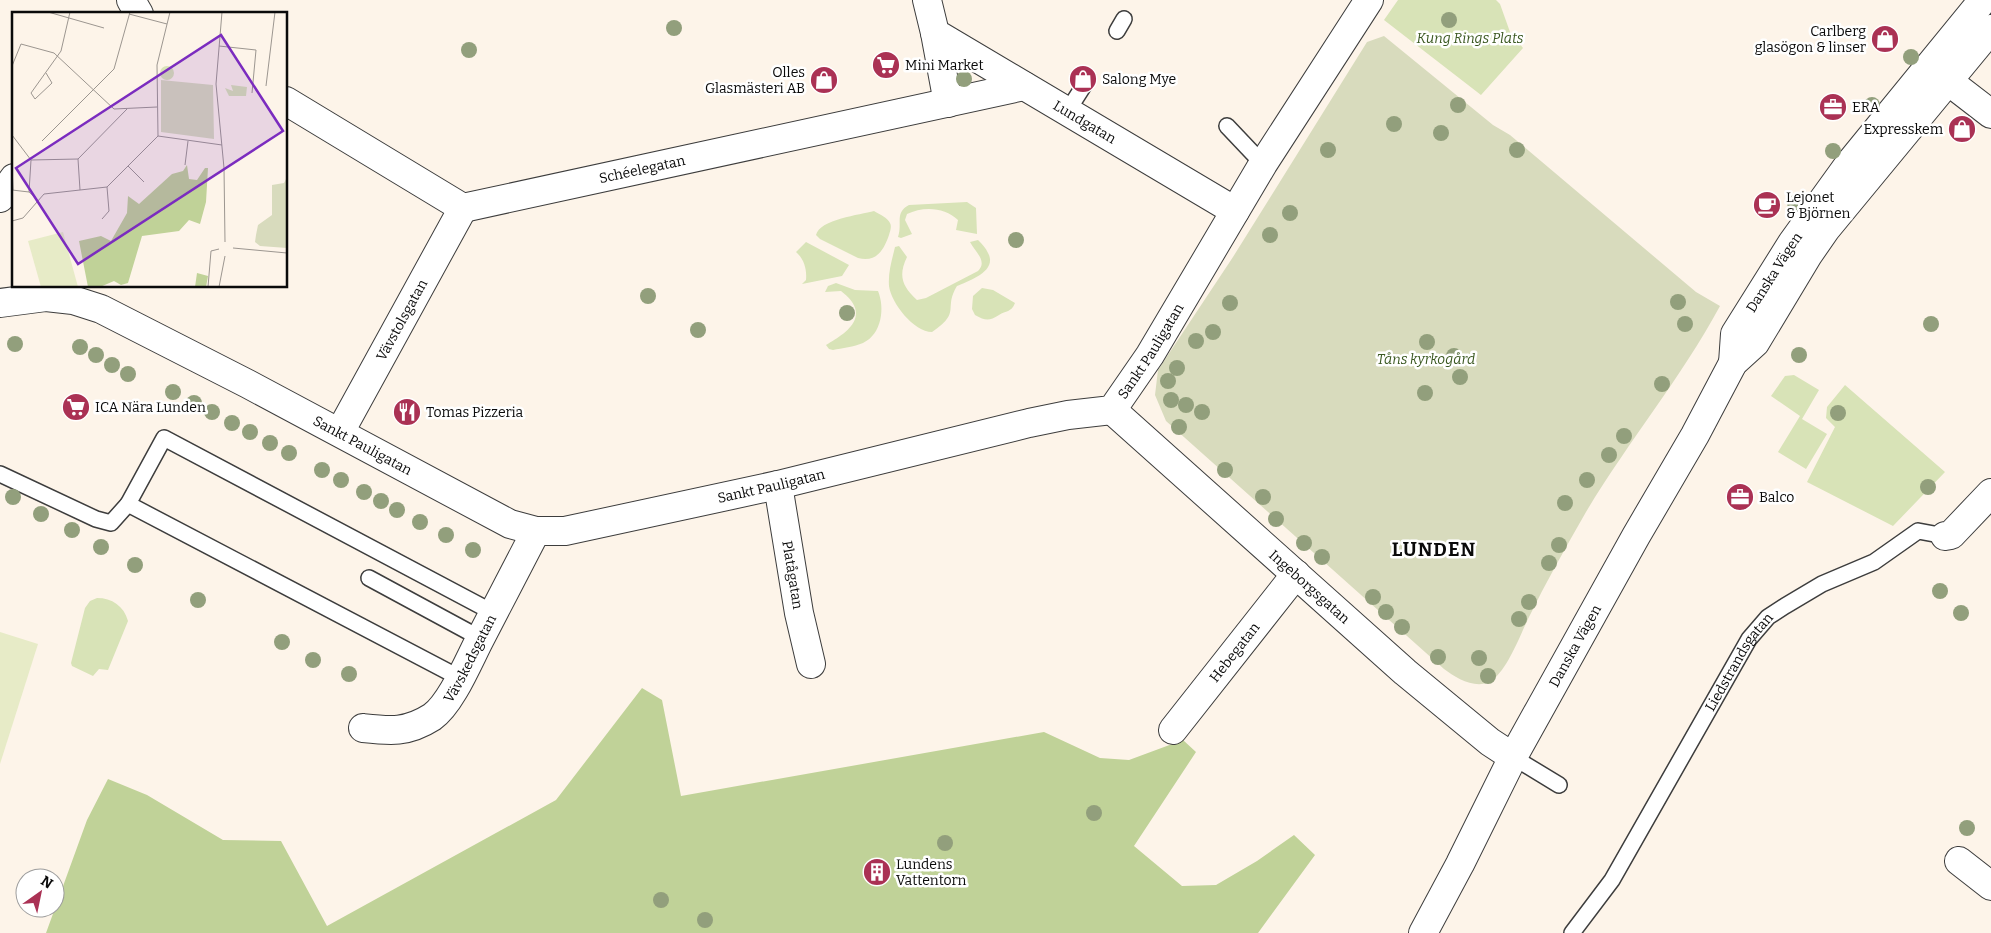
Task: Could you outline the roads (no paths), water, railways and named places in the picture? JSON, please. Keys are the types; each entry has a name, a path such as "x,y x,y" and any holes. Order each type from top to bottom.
{"street":[{"path":"131,0 138,12"},
{"path":"927,0 948,103"},
{"name":"Sankt Pauligatan","path":"2,297 46,297 73,300 101,309 340,432 510,524 536,531 566,531 778,485 1029,423 1068,415 1112,410 1150,355 1263,164 1369,0"},
{"name":"Danska Vägen","path":"1423,933 1514,757 1733,363 1755,343 1808,255 1940,74 1983,0"},
{"name":"Danska Vägen","path":"1940,74 1991,29"},
{"name":"Lundgatan","path":"934,33 1235,211"},
{"path":"1940,74 1991,114"},
{"name":"Schéelegatan","path":"463,208 1024,86"},
{"path":"288,102 463,208"},
{"path":"0,198 12,181"},
{"name":"Vävstolsgatan","path":"340,432 463,208"},
{"name":"Ingeborgsgatan","path":"1112,410 1405,672 1484,736 1514,757"},
{"name":"Platågatan","path":"778,485 799,613 811,664"},
{"name":"Liedstrandsgatan","path":"1945,536 1951,535 1990,498"},
{"name":"Vävskedsgatan","path":"363,728 392,732 403,731 432,716 445,704 536,531"},
{"name":"Hebegatan","path":"1172,730 1296,574"},
{"path":"1959,861 1991,886"}],"lane":[{"path":"1068,112 1088,79"},
{"path":"1227,126 1263,164"},
{"path":"0,474 96,520 111,523 128,504 164,438 494,613"},
{"path":"128,504 460,678"},
{"name":"Liedstrandsgatan","path":"1572,933 1612,880 1749,639 1768,617 1822,584 1874,562 1918,531 1945,536"},
{"path":"368,578 480,638"},
{"path":"1514,757 1559,785"}],"place":[{"name":"Carlberg glasögon & linser","path":"1885,39"},
{"name":"Mini Market","path":"886,65"},
{"name":"Salong Mye","path":"1083,79"},
{"name":"Olles Glasmästeri AB","path":"824,80"},
{"name":"ERA","path":"1833,107"},
{"name":"Expresskem","path":"1962,129"},
{"name":"Lejonet & Björnen","path":"1767,205"},
{"name":"ICA Nära Lunden","path":"76,407"},
{"name":"Tomas Pizzeria","path":"407,412"},
{"name":"Balco","path":"1740,497"},
{"name":"Lundens Vattentorn","path":"877,872"}],"district":[{"name":"LUNDEN","path":"1434,549"}],"park label":[{"name":"Kung Rings Plats","path":"1470,38"},
{"name":"Tåns kyrkogård","path":"1426,359"}]}
